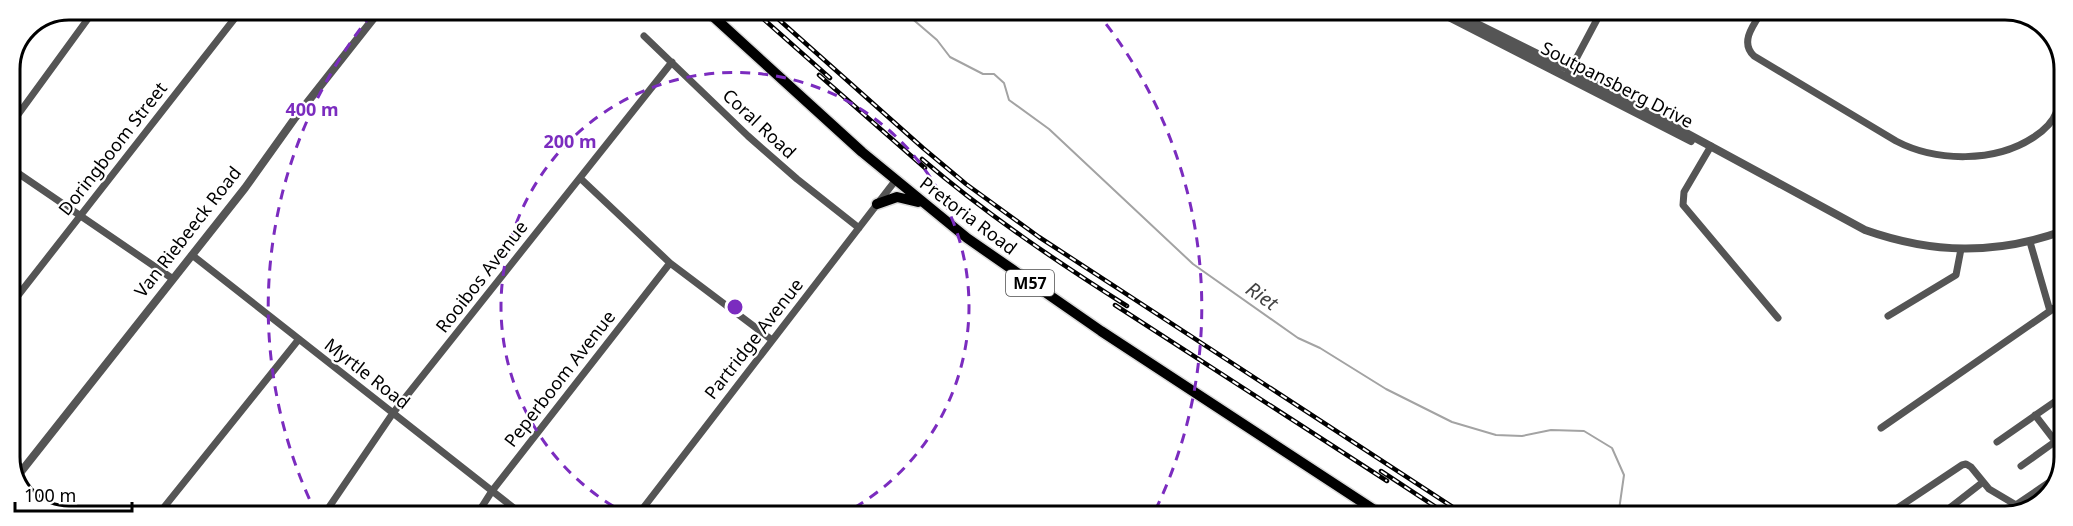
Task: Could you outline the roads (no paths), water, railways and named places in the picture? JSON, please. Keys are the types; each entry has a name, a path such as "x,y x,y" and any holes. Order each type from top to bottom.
{"main road":[{"name":"Pretoria Road","path":"717,20 895,181 984,250 1101,331 1370,507"},
{"path":"877,204 897,197 924,204"}],"street":[{"path":"20,112 87,20"},
{"name":"Doringboom Street","path":"20,293 233,20"},
{"name":"Van Riebeeck Road","path":"22,473 245,188 295,118 372,20"},
{"name":"Soutpansberg Drive","path":"1456,20 1568,74"},
{"name":"Soutpansberg Drive","path":"1468,20 1865,230 1915,245 1961,249 2007,246 2053,234"},
{"path":"1568,74 1597,20"},
{"path":"1757,20 1748,39 1748,48 1754,56 1908,147 1932,153 1965,156 1992,154 2015,147 2043,131 2053,118"},
{"name":"Coral Road","path":"644,36 756,143 859,228"},
{"name":"Rooibos Avenue","path":"329,507 393,413 672,62"},
{"path":"1710,148 1684,192 1683,205 1778,318"},
{"path":"20,175 173,279"},
{"path":"580,178 670,263 772,340"},
{"name":"Partridge Avenue","path":"644,507 895,181"},
{"path":"2030,242 2050,311"},
{"path":"1888,316 1956,275 1961,249"},
{"name":"Myrtle Road","path":"192,255 513,507"},
{"name":"Peperboom Avenue","path":"482,507 492,490 670,263"},
{"path":"1881,428 2054,308"},
{"path":"164,507 299,339"},
{"path":"1997,442 2054,403"},
{"path":"2035,416 2054,440"},
{"path":"2021,465 2054,442"},
{"path":"1899,507 1962,465 1968,465 1992,491 2012,506"},
{"path":"1951,507 1983,482"},
{"path":"2028,500 2042,489"}],"waterway":[{"name":"Riet","path":"914,20 937,40 950,57 983,74 994,74 1004,83 1009,100 1049,129 1193,264 1298,338 1320,348 1386,389 1452,422 1496,435 1522,436 1551,430 1584,431 1612,448 1624,475 1619,507"}],"railway":[{"path":"764,20 830,78"},
{"path":"779,20 966,184 1039,237 1453,507"},
{"path":"819,75 925,168"},
{"path":"922,159 1022,236 1127,306"},
{"path":"1115,305 1387,481"},
{"path":"1381,471 1436,507"}]}
